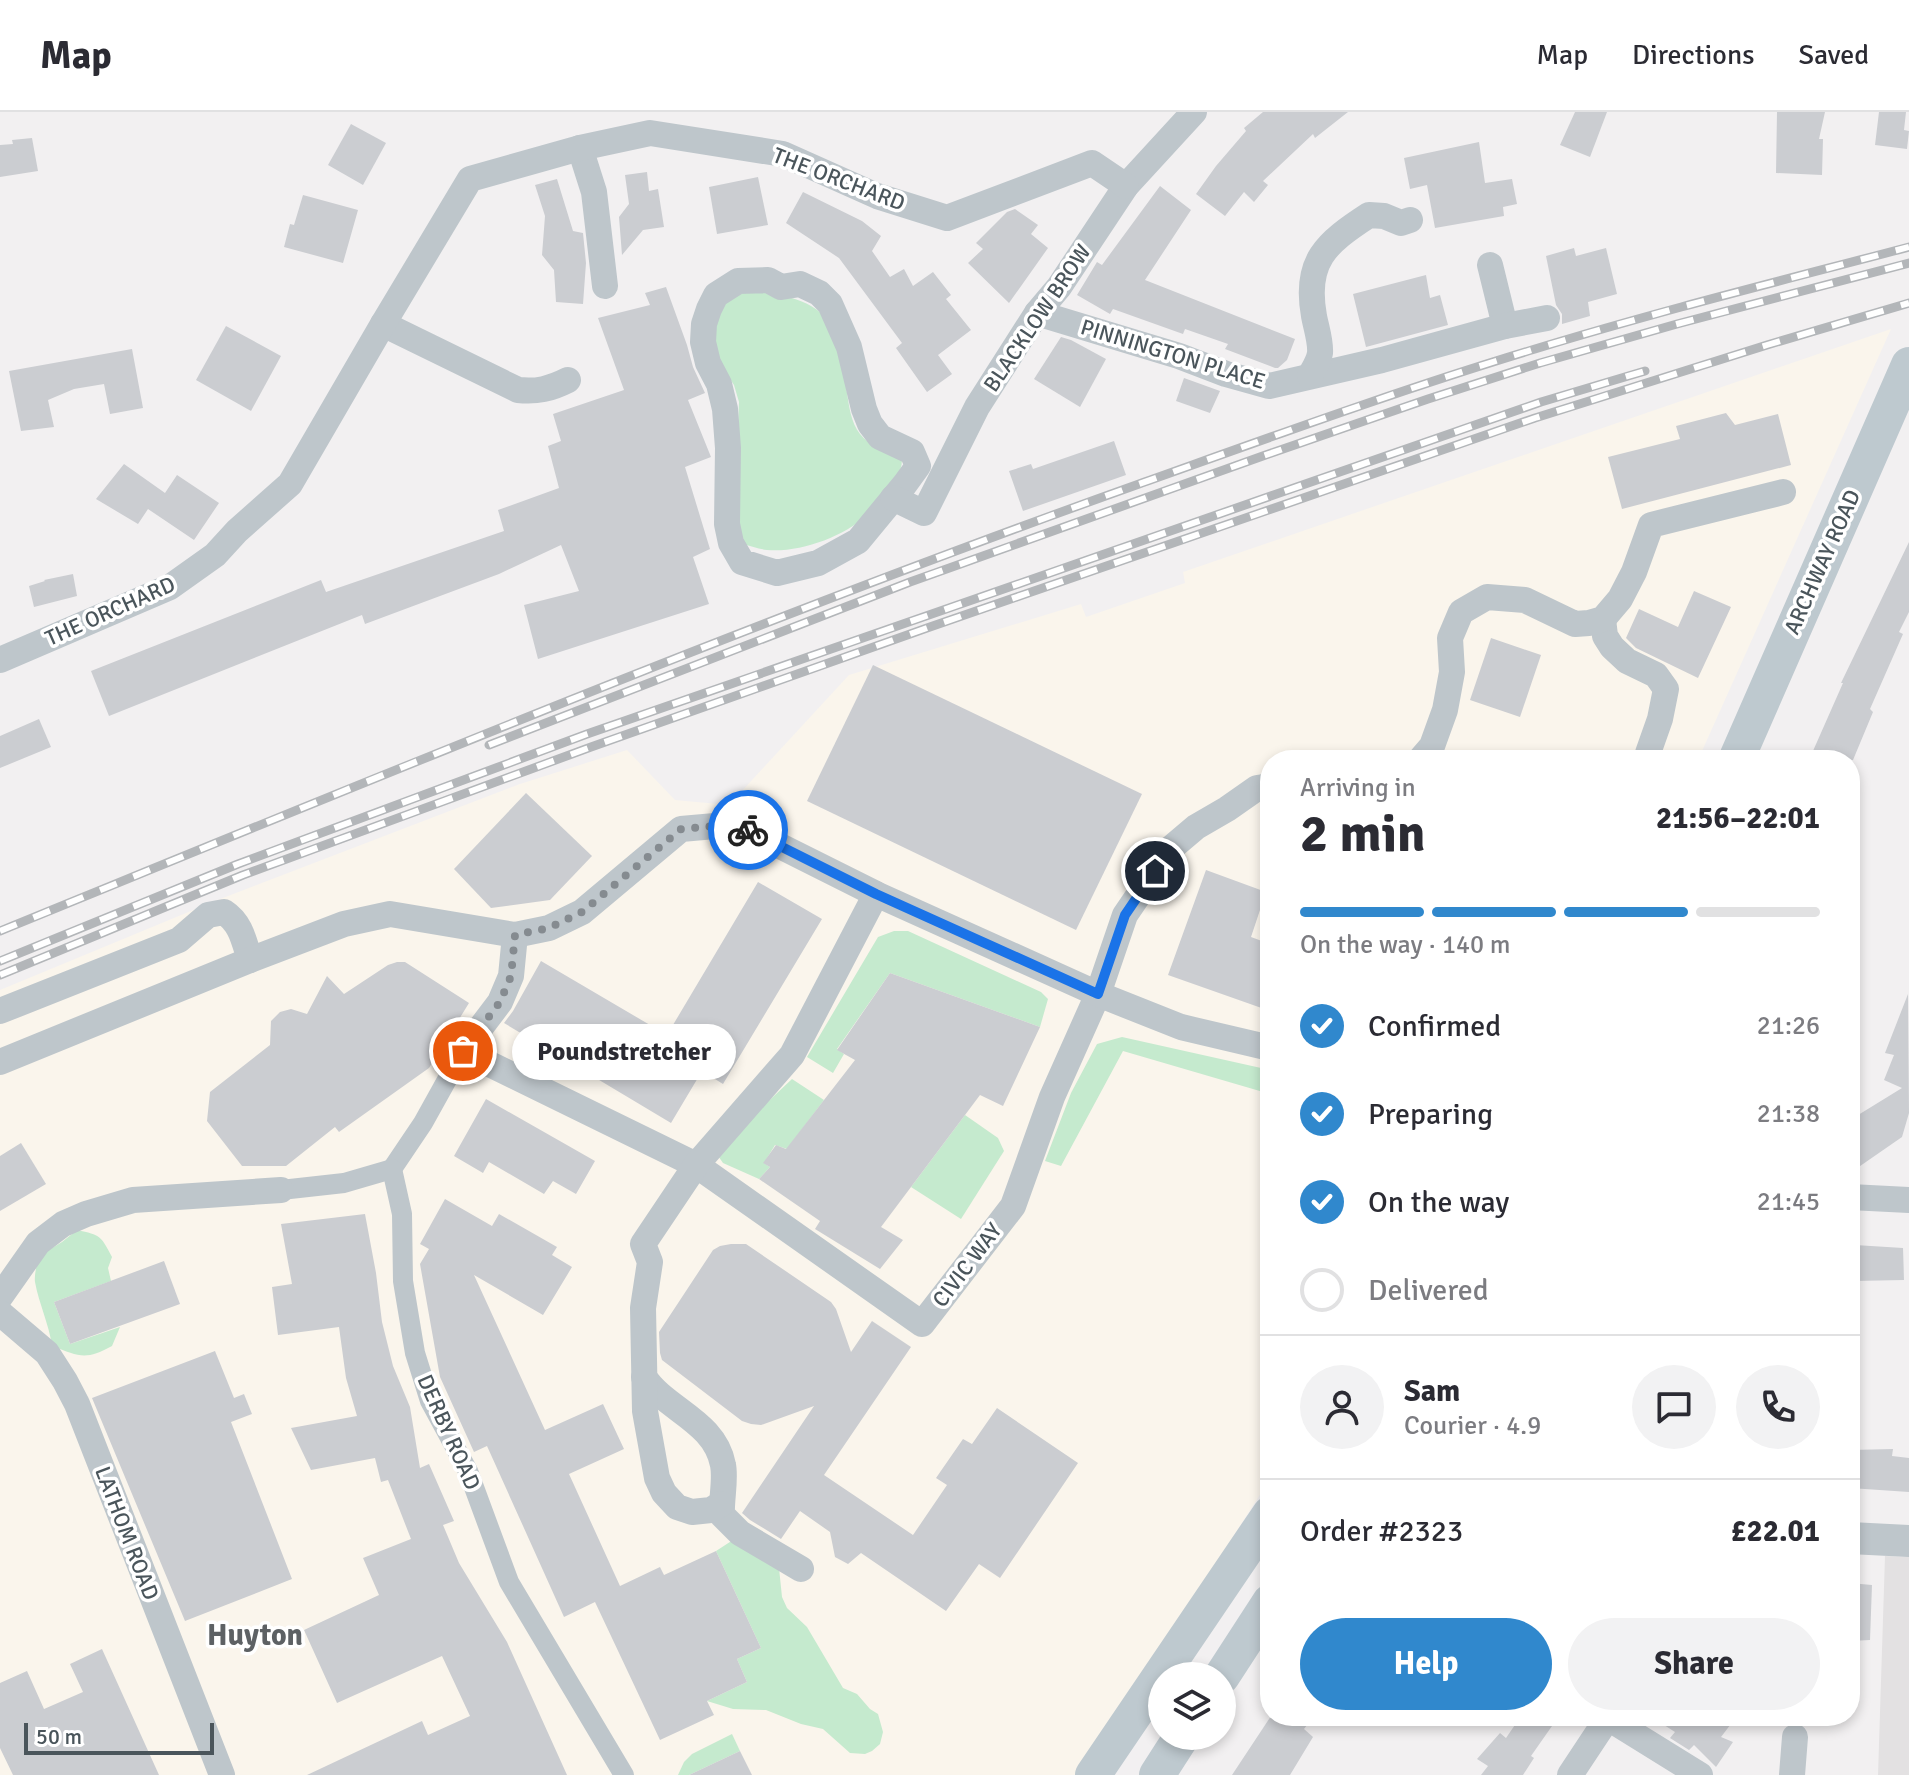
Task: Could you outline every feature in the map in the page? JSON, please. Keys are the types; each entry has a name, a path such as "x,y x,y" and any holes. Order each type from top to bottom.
{"main road":[{"name":"ARCHWAY ROAD","path":"1740,750 1909,365"},
{"path":"1093,1775 1260,1529"},
{"path":"1220,1587 1260,1604"},
{"path":"1231,1662 1260,1618"},
{"path":"1157,1775 1173,1750"}],"street":[{"name":"BLACKLOW BROW","path":"893,498 924,513 977,407 1037,313 1059,287 1126,186 1194,112"},
{"name":"THE ORCHARD","path":"0,660 170,587 215,555 290,484 470,179 580,148 650,133 783,154 877,196 947,218 1092,163 1126,186"},
{"path":"580,148 594,192 605,286"},
{"path":"1310,376 1320,354 1310,291 1314,267 1329,245 1369,215 1384,216 1401,223 1410,220"},
{"path":"1490,265 1505,326"},
{"path":"768,280 781,287 800,284 819,293 830,304 849,347 870,424 880,437 912,452 918,466 893,498 858,541 818,563 777,573 742,562 731,543 727,524 725,409 703,342 704,324 716,295 738,281 768,280"},
{"name":"PINNINGTON PLACE","path":"1037,313 1269,386 1547,318"},
{"path":"383,324 518,390 536,392 568,380"},
{"path":"1429,750 1445,710 1452,672 1450,638 1461,612 1487,597 1525,600 1575,624 1603,619 1620,599 1634,572 1651,525 1783,492"},
{"path":"1603,619 1605,636 1612,647 1627,661 1656,675 1666,689 1649,750"},
{"name":"CIVIC WAY","path":"696,1165 922,1324 1013,1206 1052,1097 1098,994 1125,915 1170,849 1196,827 1260,788"},
{"path":"0,1062 344,924 390,914 515,935 549,928 582,912 681,829 715,826 748,830 876,894 1098,994 1181,1027 1260,1046"},
{"path":"721,1504 711,1510 692,1512 677,1507 664,1493 657,1478 645,1411 643,1308 650,1262 643,1244 696,1165 792,1055 876,894"},
{"path":"0,1011 179,940 208,915 224,912 232,917 238,924 250,960"},
{"path":"0,1297 38,1243 63,1224 86,1214 133,1200 344,1183 392,1169 423,1123 463,1051 500,1002 511,976 515,935"},
{"path":"463,1051 696,1165"},
{"name":"DERBY ROAD","path":"392,1169 402,1214 403,1281 412,1338 430,1401 468,1471 509,1582 624,1775"},
{"path":"1860,1198 1909,1200"},
{"name":"LATHOM ROAD","path":"0,1313 47,1353 77,1404 222,1775"},
{"path":"644,1377 653,1390 704,1428 716,1446 723,1465 722,1515 740,1533 801,1569"},
{"path":"1860,1539 1909,1541"},
{"path":"1570,1775 1602,1726"},
{"path":"1622,1726 1700,1775"},
{"path":"1792,1775 1795,1737"}],"shaded area":[{"path":"1891,329 1702,750 1260,750 1260,1495 1153,1662 1148,1662 1148,1669 1080,1775 0,1775 0,990 215,901 520,784 627,750 675,800 729,805 849,675 1081,604 1086,617 1185,583 1183,572"},
{"path":"1885,1556 1909,1557 1909,1775 1878,1775"}],"green space":[{"path":"745,289 799,300 822,314 838,338 852,420 857,430 868,442 902,459 896,480 866,516 833,537 793,549 767,550 743,544 735,508 739,402 734,385 720,364 713,329 726,301"},
{"path":"894,931 908,931 1041,992 1048,999 1040,1027 890,973 837,1049 844,1054 833,1073 807,1057 878,937"},
{"path":"1122,1037 1260,1068 1260,1091 1123,1051 1061,1166 1045,1161 1071,1093 1097,1044"},
{"path":"792,1079 824,1100 787,1149 775,1145 764,1163 770,1167 759,1179 723,1163 716,1153"},
{"path":"965,1115 998,1138 1004,1151 961,1219 911,1187"},
{"path":"77,1230 96,1235 105,1245 112,1257 108,1268 111,1281 54,1302 70,1344 120,1327 112,1346 88,1355 52,1346 35,1282 39,1256"},
{"path":"733,1540 779,1568 782,1597 787,1608 807,1627 843,1688 857,1694 878,1714 883,1732 880,1744 872,1751 850,1753 823,1729 766,1710 733,1709 707,1701 747,1682 737,1659 761,1648 716,1551"},
{"path":"732,1734 740,1751 689,1775 678,1775 692,1754"}],"building":[{"path":"1263,112 1348,112 1315,138 1313,134 1263,181 1268,185 1254,202 1244,192 1225,216 1196,194 1246,131 1244,128"},
{"path":"1575,112 1607,112 1590,157 1560,145"},
{"path":"1777,112 1825,112 1819,139 1823,139 1822,175 1776,173"},
{"path":"1879,112 1906,112 1904,130 1909,131 1907,149 1875,145"},
{"path":"351,124 386,143 363,185 328,165"},
{"path":"32,138 38,171 0,177 0,145"},
{"path":"1479,142 1485,183 1512,179 1517,204 1503,207 1504,216 1435,228 1427,185 1410,189 1404,158"},
{"path":"647,172 649,191 658,189 664,227 643,230 622,255 619,217 629,204 625,175"},
{"path":"758,177 768,225 717,234 709,187"},
{"path":"557,179 573,231 583,233 586,263 583,304 556,302 554,270 542,255 545,216 535,185"},
{"path":"1160,186 1191,210 1145,280 1295,339 1287,360 1278,368 1225,349 1228,344 1185,329 1183,334 1113,309 1110,314 1077,295 1097,262 1102,265"},
{"path":"803,192 862,221 881,236 872,251 890,277 904,269 913,286 933,272 951,295 946,299 971,330 938,355 952,374 927,392 896,348 902,343 839,258 786,223"},
{"path":"303,195 358,210 343,263 284,247"},
{"path":"1015,209 1038,225 1031,234 1048,248 1009,303 968,263 983,249 976,243 1007,212"},
{"path":"1574,248 1576,256 1606,248 1617,294 1588,302 1590,316 1562,324 1546,256"},
{"path":"1426,275 1430,298 1440,295 1448,325 1366,347 1353,294"},
{"path":"666,287 705,393 688,400 711,457 685,467 710,549 693,557 709,604 538,659 524,605 579,591 561,545 499,574 365,624 362,615 109,716 91,671 321,580 326,592 504,531 498,510 559,488 548,446 561,441 553,414 624,390 598,318 650,305 645,293"},
{"path":"226,326 281,356 251,411 196,380"},
{"path":"1061,337 1106,359 1080,407 1034,379"},
{"path":"132,349 143,408 110,414 104,384 74,389 48,400 54,427 21,431 9,371"},
{"path":"1184,378 1220,391 1210,413 1176,401"},
{"path":"1726,413 1735,425 1778,414 1791,465 1622,509 1608,457 1680,439 1676,426"},
{"path":"1114,441 1126,475 1023,511 1009,471 1031,464 1033,469"},
{"path":"124,464 165,493 177,475 219,503 194,540 148,509 138,524 96,499"},
{"path":"1909,542 1909,612 1899,632 1903,634 1870,709 1873,712 1857,750 1813,750 1841,683"},
{"path":"73,574 77,596 34,607 29,586"},
{"path":"1694,591 1731,607 1698,678 1636,648 1626,638 1639,609 1678,627"},
{"path":"1491,638 1541,655 1520,717 1470,700"},
{"path":"873,665 1142,794 1076,930 807,801"},
{"path":"39,719 51,747 0,768 0,736"},
{"path":"526,793 592,856 550,900 491,908 454,869"},
{"path":"1206,870 1260,890 1260,910 1251,937 1260,940 1260,1007 1168,975"},
{"path":"758,882 822,919 723,1084 702,1071 671,1123 504,1023 541,961 667,1035"},
{"path":"397,962 405,962 469,1003 429,1068 339,1132 335,1127 286,1166 242,1166 207,1121 210,1092 270,1045 271,1021 280,1012 291,1009 307,1014 327,976 344,994"},
{"path":"890,973 1040,1027 1003,1106 980,1095 881,1227 903,1240 880,1269 815,1229 820,1221 759,1179 770,1167 763,1163 776,1145 786,1149 855,1060 837,1050"},
{"path":"1908,994 1909,1113 1902,1137 1860,1166 1860,1114 1902,1088 1884,1080 1894,1055 1885,1053"},
{"path":"486,1099 595,1161 576,1194 553,1181 544,1194 489,1162 483,1173 454,1156"},
{"path":"21,1143 46,1184 0,1211 0,1156"},
{"path":"445,1199 492,1226 499,1214 557,1247 552,1255 572,1267 543,1315 474,1275 545,1430 603,1404 624,1449 569,1474 620,1586 660,1567 664,1575 716,1551 761,1648 737,1659 747,1682 707,1701 714,1715 660,1740 595,1602 564,1617 487,1446 474,1452 440,1377 420,1264 429,1249 420,1244"},
{"path":"365,1214 382,1322 393,1366 410,1407 420,1468 429,1464 454,1521 443,1525 459,1563 507,1642 567,1775 307,1775 422,1721 428,1735 470,1716 442,1656 337,1703 304,1630 379,1595 363,1558 411,1539 388,1480 381,1482 375,1458 311,1470 291,1428 357,1416 346,1378 339,1327 278,1335 272,1287 292,1284 281,1224"},
{"path":"731,1244 746,1244 831,1302 851,1352 872,1321 911,1347 824,1475 913,1535 947,1485 936,1478 963,1439 972,1444 997,1408 1078,1463 1000,1578 979,1564 946,1611 861,1553 848,1564 835,1557 830,1532 800,1511 781,1539 742,1513 814,1406 761,1425 751,1424 742,1421 662,1360 659,1332 713,1250"},
{"path":"1860,1245 1903,1248 1904,1280 1860,1281"},
{"path":"164,1261 180,1304 70,1344 54,1302"},
{"path":"215,1351 234,1398 244,1394 252,1414 231,1422 292,1579 185,1621 92,1398"},
{"path":"1893,1449 1892,1456 1909,1458 1909,1492 1860,1489 1860,1450"},
{"path":"1860,1584 1872,1585 1870,1640 1860,1640"},
{"path":"102,1649 159,1775 13,1775 0,1748 0,1683 27,1671 44,1709 83,1692 70,1664"},
{"path":"1264,1726 1306,1726 1304,1729 1313,1737 1290,1775 1232,1775"},
{"path":"1514,1726 1552,1726 1531,1756 1534,1758 1523,1775 1481,1775 1488,1766 1477,1759 1500,1733 1506,1738"},
{"path":"1666,1726 1729,1726 1721,1737 1733,1742 1716,1767 1694,1745 1689,1750 1670,1738 1675,1732"},
{"path":"740,1751 752,1775 689,1775"}],"railway":[{"path":"0,931 710,645 1139,484 1485,364 1675,309 1909,247"},
{"path":"489,745 910,582 1428,399 1677,324 1909,263"},
{"path":"0,975 243,875 927,628 1535,418 1909,303"},
{"path":"0,961 238,864 587,734 1541,402 1645,371"}],"way so far":[{"path":"463,1051 500,1002 511,976 515,935 549,928 582,912 681,829 715,826 748,830"}],"place":[{"name":"Poundstretcher","path":"463,1051"}],"district":[{"name":"Huyton","path":"255,1635"}],"route":[{"path":"748,830 876,894 1098,994 1125,915 1155,871"}]}
